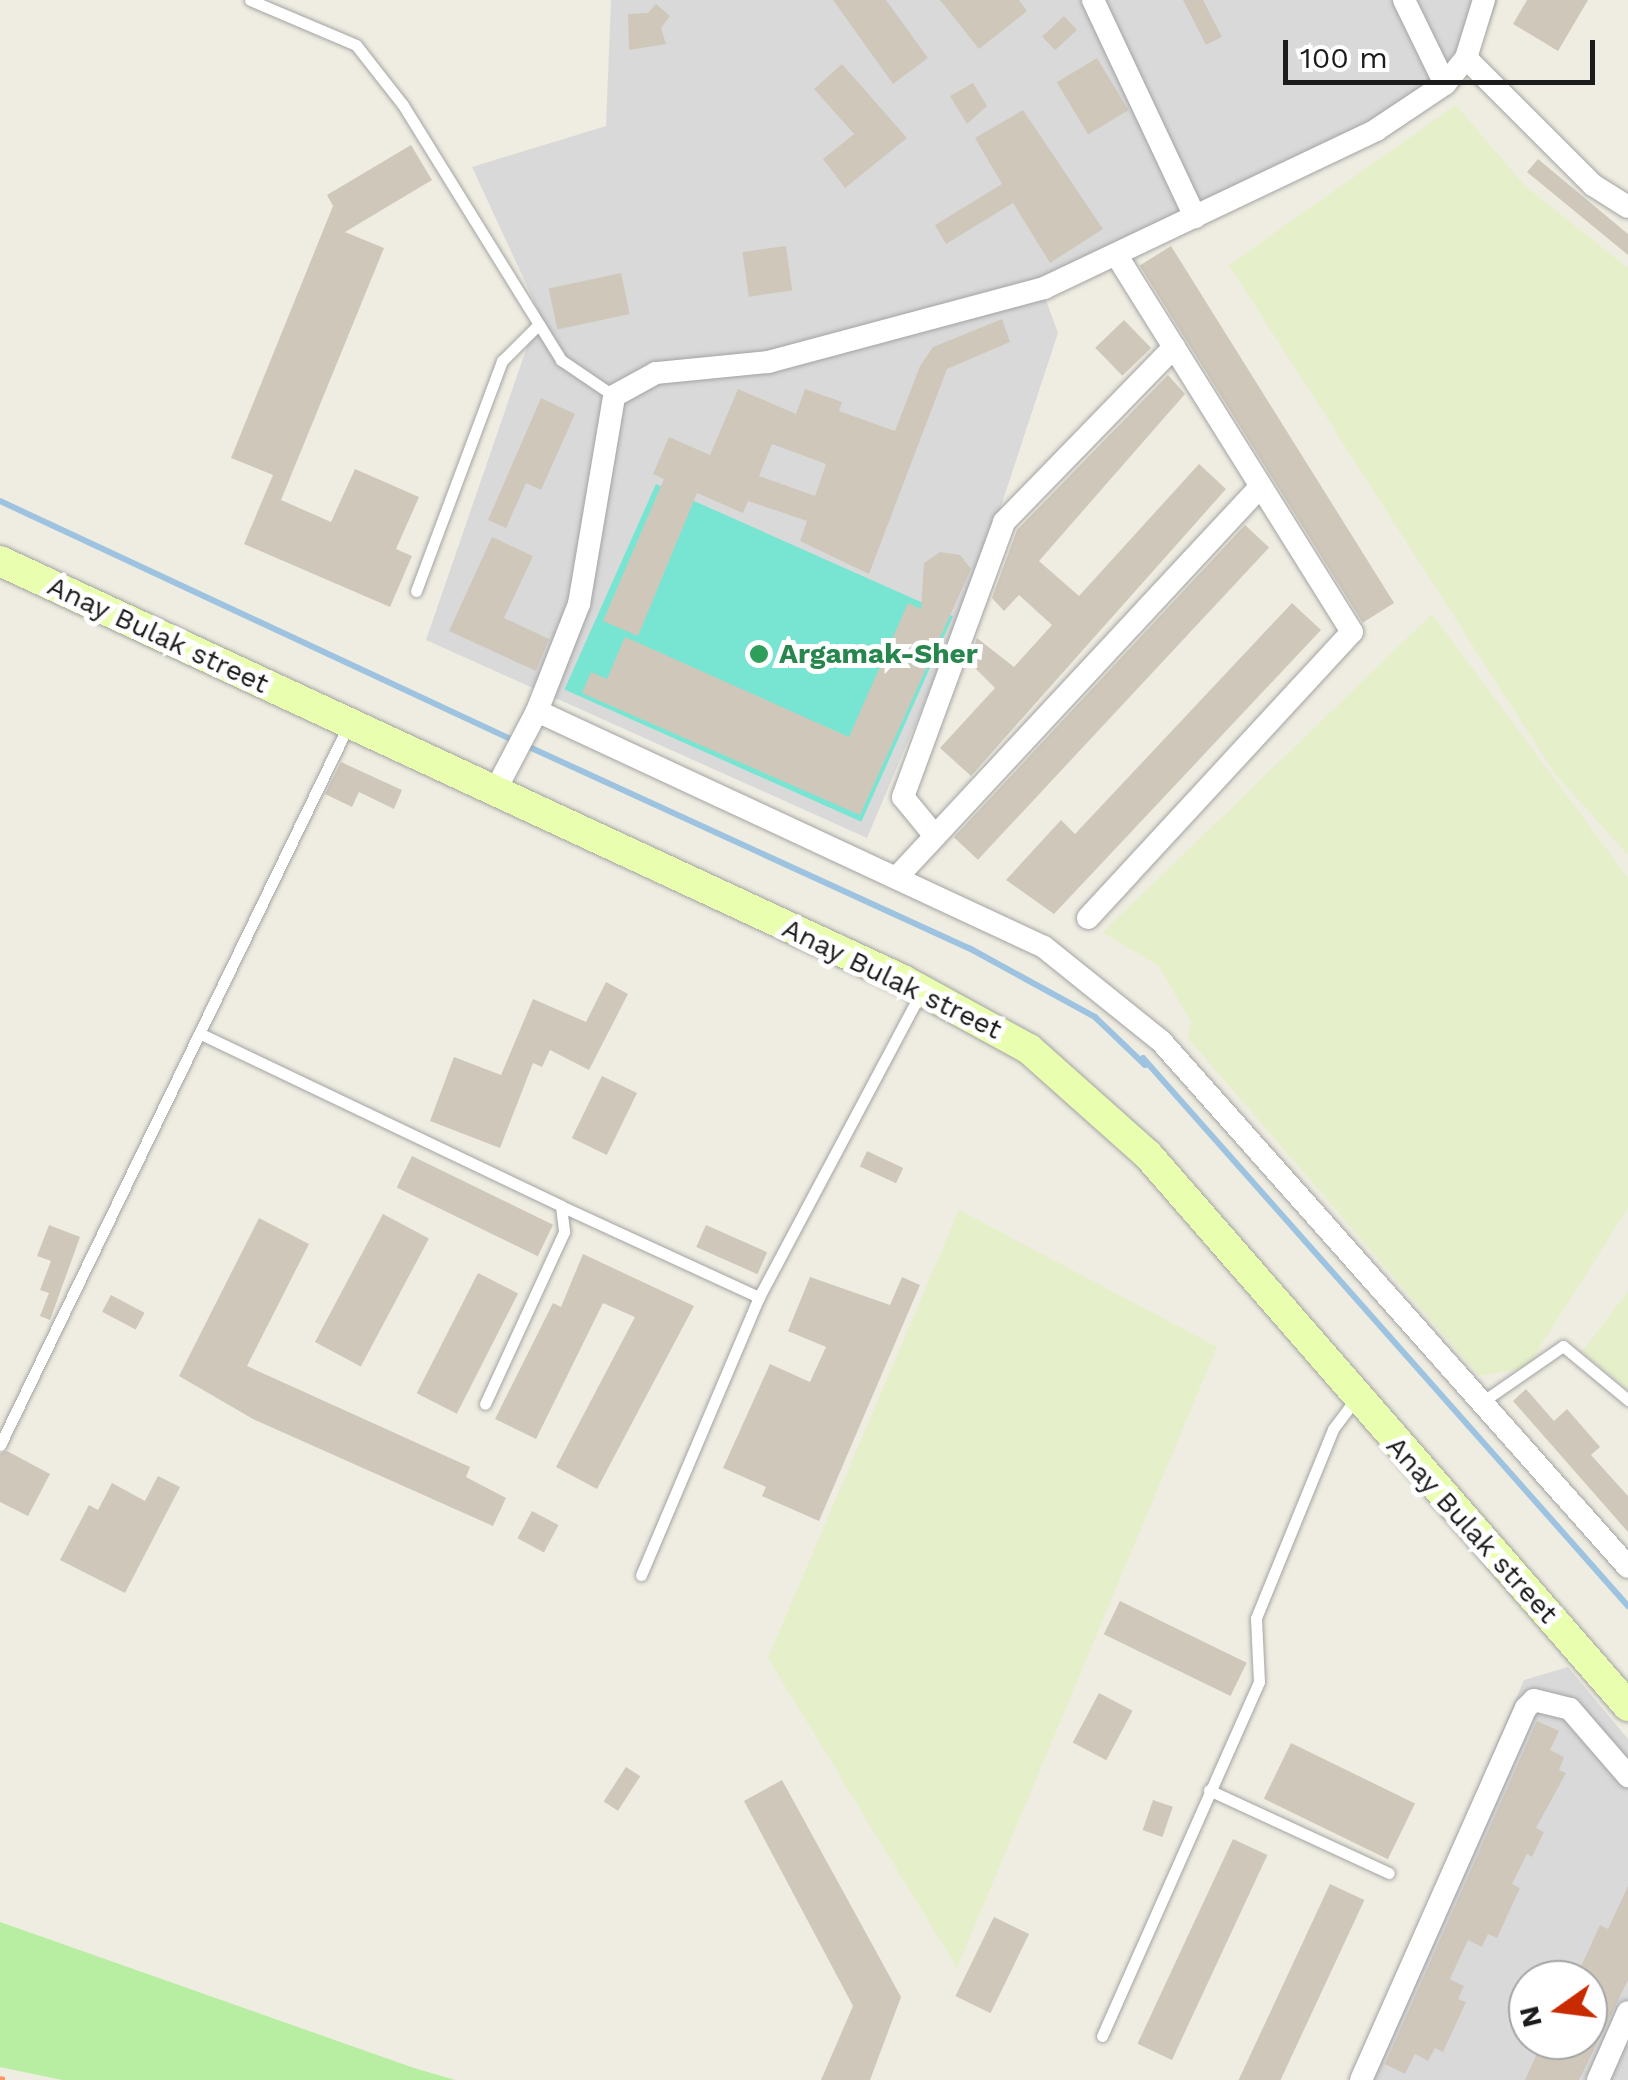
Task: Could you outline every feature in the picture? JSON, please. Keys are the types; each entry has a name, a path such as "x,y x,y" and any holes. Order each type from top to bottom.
{"main road":[{"name":"Anay Bulak street","path":"0,561 922,990 1029,1049 1110,1118 1628,1706"}],"street":[{"path":"1093,0 1195,217"},
{"path":"1404,0 1445,84"},
{"path":"495,792 537,710 579,604 614,396 656,373 768,362 907,329 1044,288 1376,130 1445,84 1466,58 1484,0"},
{"path":"1466,58 1593,185 1628,208"},
{"path":"1088,918 1352,632 1116,255"},
{"path":"936,836 903,797 1004,522 1174,348"},
{"path":"899,875 1261,486"},
{"path":"537,710 739,810 899,875 1044,947 1161,1041 1479,1404 1628,1567"},
{"path":"1365,2079 1526,1708 1534,1700 1570,1709 1628,1776"},
{"path":"1598,2080 1628,2012"}],"lane":[{"path":"250,0 356,45 403,105 561,360 614,396"},
{"path":"416,591 502,361 540,324"},
{"path":"0,1445 350,724"},
{"path":"641,1575 758,1296 922,990"},
{"path":"201,1034 758,1296"},
{"path":"485,1404 564,1232 561,1206"},
{"path":"1479,1404 1563,1346 1628,1400"},
{"path":"1102,2036 1260,1682 1256,1618 1333,1429 1356,1399"},
{"path":"1209,1790 1389,1873"}],"path":[{"path":"0,2078 8,2080"}],"shaded area":[{"path":"611,0 1498,0 1471,72 1042,289 1058,333 977,579 867,838 426,640 539,312 472,167 606,126"},
{"name":"Argamak-Sher","path":"656,484 953,616 861,822 564,690"},
{"path":"1568,1667 1628,1739 1628,2080 1353,2080 1524,1680"}],"green space":[{"path":"1456,105 1525,186 1628,268 1628,855 1555,774 1229,265"},
{"path":"1432,614 1628,878 1628,1208 1527,1367 1479,1376 1188,1038 1191,1023 1160,967 1103,932"},
{"path":"959,1210 1217,1347 957,1968 768,1658"},
{"path":"1628,1291 1628,1389 1582,1352"},
{"path":"0,1922 455,2080 62,2080 0,2067"}],"building":[{"path":"833,0 886,0 928,58 893,84"},
{"path":"940,0 1019,0 1027,11 979,49"},
{"path":"1183,0 1203,0 1222,37 1206,45"},
{"path":"1527,0 1588,0 1558,51 1513,24"},
{"path":"656,4 670,16 661,28 666,44 629,50 628,14 648,13"},
{"path":"1064,16 1077,30 1055,50 1042,36"},
{"path":"1097,58 1128,110 1088,134 1057,82"},
{"path":"842,64 907,138 845,188 823,159 854,134 814,89"},
{"path":"973,83 987,106 967,124 950,96"},
{"path":"1023,110 1103,229 1050,263 1013,203 946,244 935,225 1002,184 975,138"},
{"path":"411,145 432,180 345,232 384,248 281,500 331,522 355,469 419,497 396,549 412,556 390,607 244,544 273,475 231,458 333,206 327,195"},
{"path":"1538,159 1628,234 1628,255 1527,172"},
{"path":"786,246 792,291 749,297 742,252"},
{"path":"1171,246 1394,603 1363,623 1140,266"},
{"path":"621,273 630,314 557,329 549,288"},
{"path":"1002,319 1010,342 947,369 869,574 800,541 807,521 748,501 743,513 697,493 638,636 603,621 664,479 653,474 669,437 710,455 738,389 796,414 805,389 842,402 839,411 895,431 920,366 933,347","holes":["772,444 826,464 815,496 759,476"]},
{"path":"1124,320 1151,348 1122,376 1095,348"},
{"path":"1168,375 1185,394 1039,561 1079,596 1199,464 1226,489 971,776 940,748 995,688 969,662 977,638 1014,667 1052,625 1019,595 1004,611 992,598 1017,530"},
{"path":"541,398 575,414 541,490 526,483 506,528 488,520"},
{"path":"1245,525 1269,548 978,860 954,837"},
{"path":"492,537 533,556 504,618 549,639 536,671 449,631"},
{"path":"940,552 960,555 971,569 860,815 582,693 591,672 607,679 625,637 849,737 908,603 921,609 924,563"},
{"path":"1292,603 1321,630 1054,914 1006,880 1061,820 1075,834"},
{"path":"341,762 402,790 394,809 359,792 352,807 325,794"},
{"path":"606,982 628,994 589,1070 550,1050 542,1067 533,1063 500,1148 430,1121 454,1057 501,1075 533,999 586,1022"},
{"path":"602,1076 637,1093 607,1155 572,1138"},
{"path":"867,1151 903,1168 896,1183 860,1166"},
{"path":"412,1156 553,1225 538,1256 397,1187"},
{"path":"383,1214 429,1238 361,1366 315,1342"},
{"path":"259,1218 309,1244 247,1366 470,1467 466,1477 506,1498 493,1526 253,1419 179,1376"},
{"path":"49,1225 80,1237 50,1320 40,1316 49,1293 40,1290 51,1261 37,1256"},
{"path":"706,1225 767,1252 757,1274 696,1247"},
{"path":"583,1254 694,1306 597,1489 556,1467 635,1317 603,1303 536,1439 495,1419 553,1303 561,1307"},
{"path":"478,1273 518,1293 457,1414 417,1393"},
{"path":"810,1277 890,1305 902,1277 920,1285 819,1521 762,1496 766,1487 723,1468 770,1364 810,1382 826,1347 788,1331"},
{"path":"111,1295 145,1313 136,1330 102,1312"},
{"path":"1526,1389 1554,1421 1567,1409 1600,1447 1591,1455 1628,1496 1628,1532 1513,1401"},
{"path":"7,1451 50,1474 28,1516 0,1502 0,1454"},
{"path":"158,1476 180,1487 125,1593 60,1560 89,1505 98,1510 112,1483 145,1501"},
{"path":"532,1511 558,1525 544,1552 517,1538"},
{"path":"1120,1601 1247,1663 1231,1696 1104,1634"},
{"path":"1099,1693 1133,1711 1106,1760 1073,1742"},
{"path":"1537,1721 1559,1731 1550,1750 1564,1757 1559,1770 1566,1773 1536,1828 1544,1832 1512,1884 1520,1888 1497,1938 1488,1934 1482,1947 1468,1940 1450,1979 1464,1986 1458,1999 1466,2002 1443,2052 1435,2048 1428,2061 1415,2054 1405,2074 1385,2064"},
{"path":"1291,1743 1415,1803 1388,1859 1264,1799"},
{"path":"626,1767 640,1776 618,1811 604,1801"},
{"path":"782,1780 901,1997 870,2080 821,2080 853,2006 744,1801"},
{"path":"1153,1800 1173,1807 1162,1837 1143,1830"},
{"path":"1233,1839 1267,1855 1172,2060 1137,2044"},
{"path":"1330,1884 1364,1900 1281,2080 1239,2080"},
{"path":"1628,1886 1628,1980 1608,2021 1608,1960 1584,1960 1600,1925 1608,1929"},
{"path":"994,1917 1029,1934 990,2013 955,1996"},
{"path":"1534,2060 1589,2060 1579,2080 1525,2080"}],"waterway":[{"path":"0,501 515,741"},
{"path":"527,746 969,948 1095,1017 1145,1065 1143,1058 1628,1606"}],"place":[{"name":"Argamak-Sher","path":"759,654"}]}
